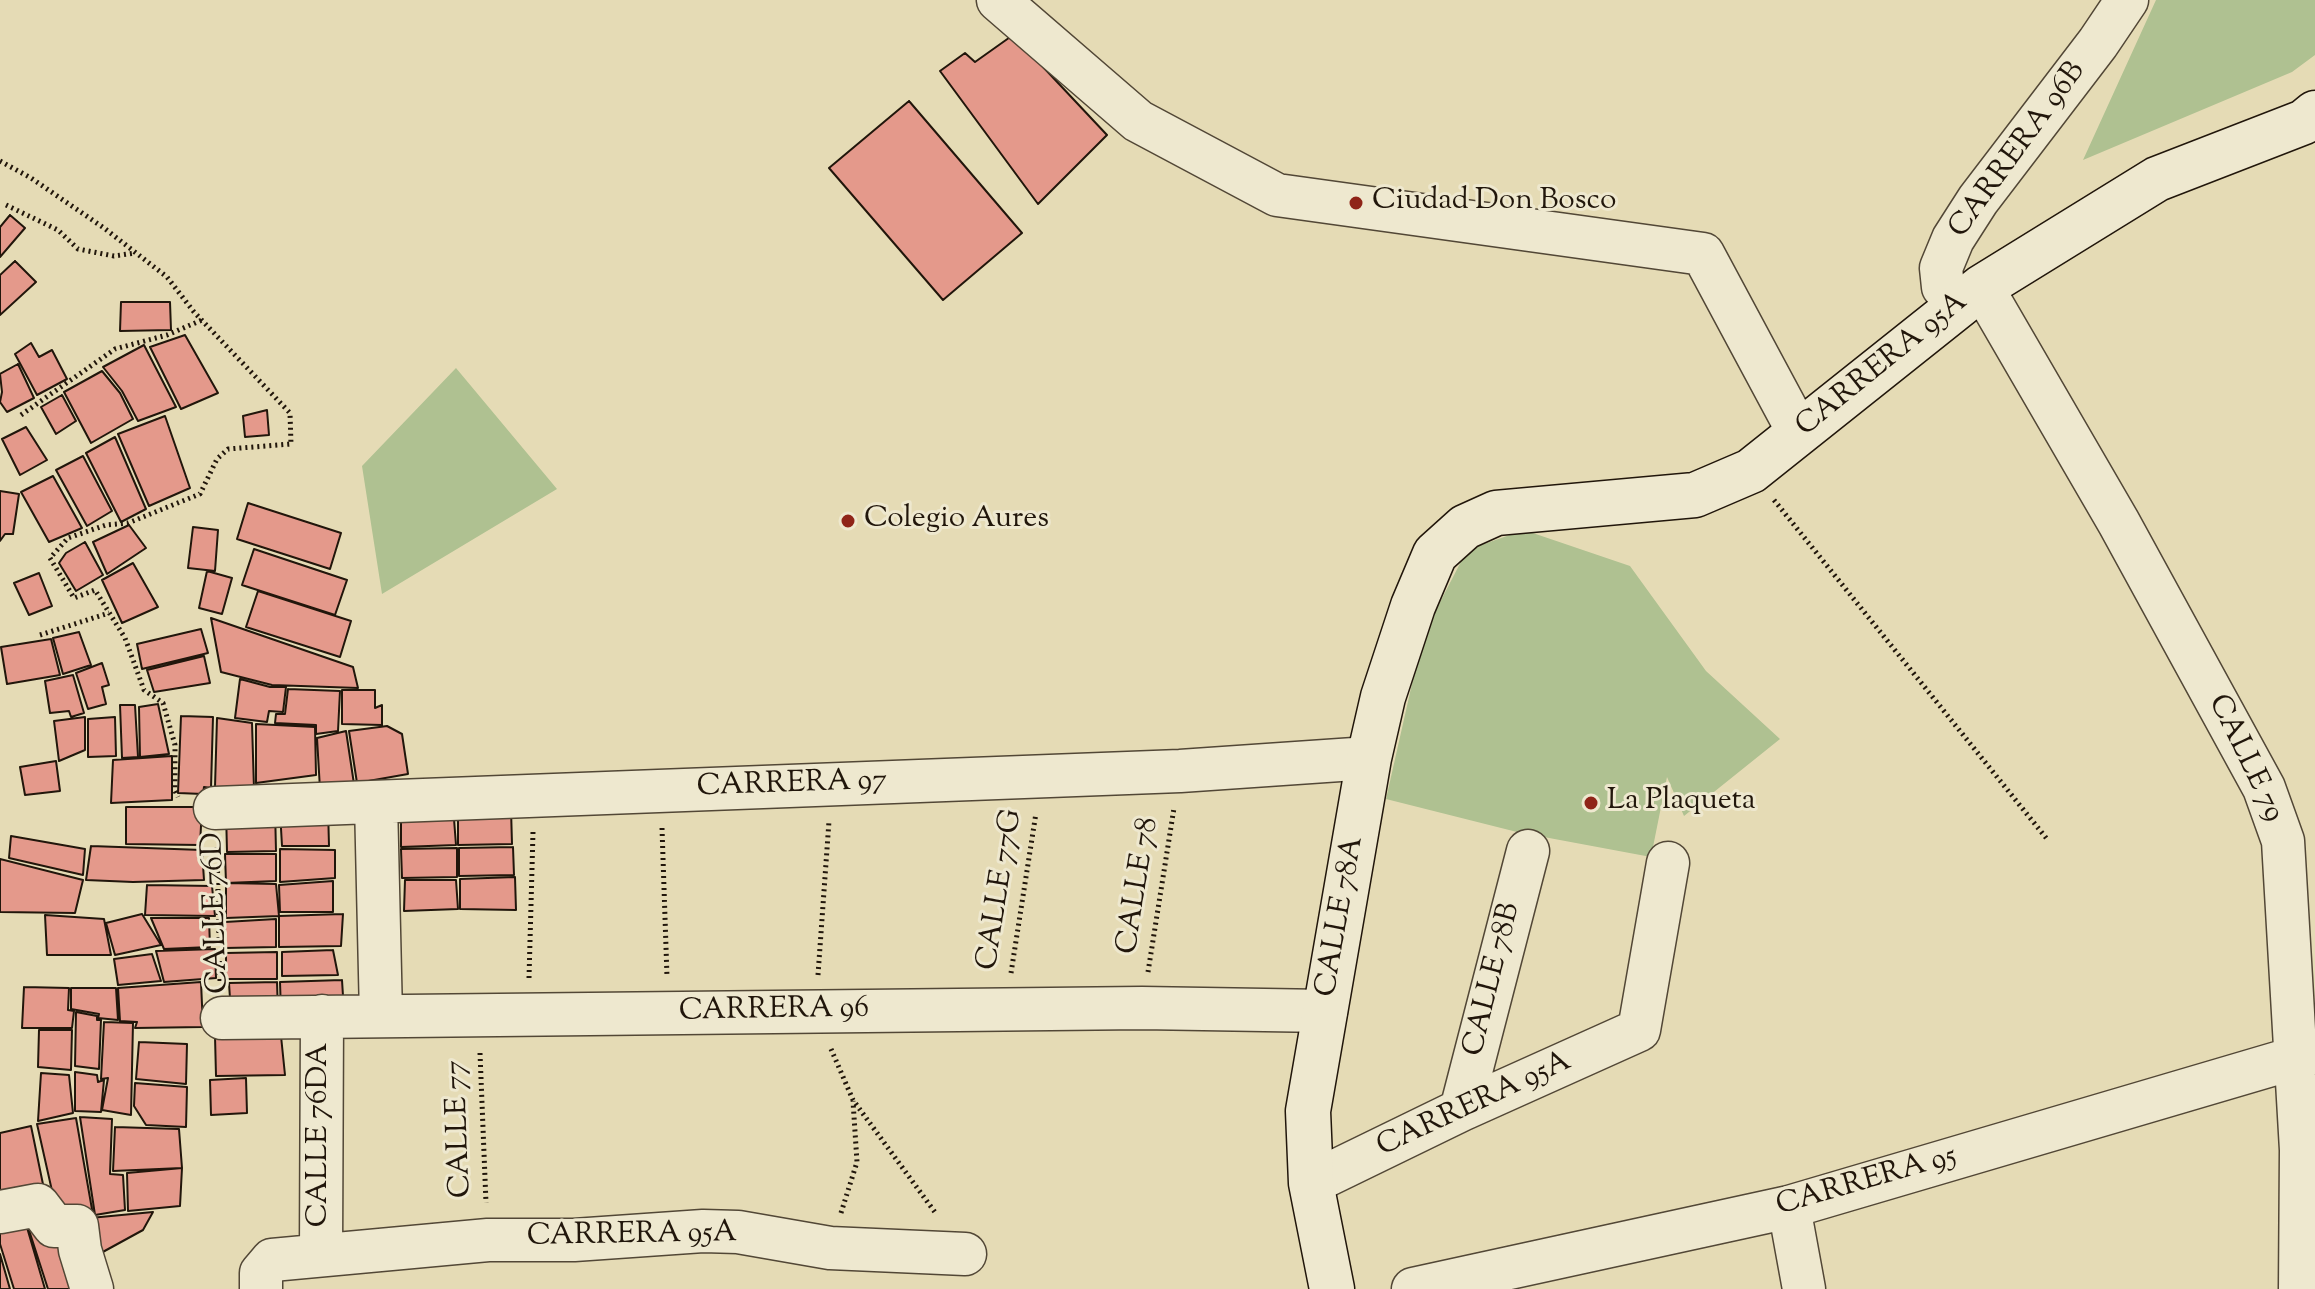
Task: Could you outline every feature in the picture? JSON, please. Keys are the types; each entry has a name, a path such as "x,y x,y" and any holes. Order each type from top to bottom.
{"street":[{"path":"998,0 1138,121 1277,195 1703,254 1799,433"},
{"name":"CARRERA 96B","path":"1970,296 1943,287 1941,268 1953,239 1978,200 2098,43 2127,0"},
{"name":"CARRERA 95A","path":"1435,554 1465,527 1496,513 1695,495 1751,471 1970,296 2157,179 2304,122 2315,113"},
{"name":"CALLE 79","path":"1970,296 2119,523 2264,788 2283,841 2306,1055 2301,1150 2300,1289"},
{"name":"CALLE 78A","path":"1332,1289 1311,1183 1308,1111 1369,758 1383,697 1413,606 1435,554"},
{"name":"CARRERA 97","path":"215,808 1180,771 1369,758"},
{"path":"376,802 381,1016"},
{"name":"CALLE 78B","path":"1461,1110 1528,851"},
{"name":"CARRERA 95A","path":"1311,1183 1461,1110 1639,1030 1668,863"},
{"name":"CARRERA 96","path":"222,1018 1142,1008 1326,1011"},
{"name":"CALLE 76DA","path":"309,1255 322,1016"},
{"name":"CARRERA 95","path":"1413,1289 1789,1207 2306,1055"},
{"path":"0,1212 38,1205 54,1226 77,1226 80,1250 92,1289"},
{"path":"1789,1207 1804,1289"},
{"name":"CARRERA 95A","path":"309,1255 488,1240 574,1240 715,1231 830,1248 965,1254"},
{"path":"261,1289 261,1273 272,1260 309,1255"}],"path":[{"path":"0,161 31,178 167,277 202,320 290,413 291,444 228,449 217,459 200,494 128,523 106,525 68,538 50,558 74,598 95,590 125,638 144,690 163,703 175,745 175,791 179,798 215,808"},
{"path":"6,205 58,230 78,249 114,256 136,253"},
{"path":"21,415 115,349 167,335 202,320"},
{"path":"1751,471 2047,839"},
{"path":"40,635 109,613"},
{"name":"CALLE 78","path":"1142,1008 1180,771"},
{"name":"CALLE 77G","path":"1005,1010 1041,777"},
{"path":"831,784 815,1011 853,1100 965,1254"},
{"path":"661,791 669,1013"},
{"path":"528,1014 534,795"},
{"name":"CALLE 76D","path":"215,808 222,1018"},
{"name":"CALLE 77","path":"478,1015 488,1240"},
{"path":"830,1248 857,1162 853,1100"}],"green space":[{"path":"2156,0 2315,0 2315,55 2292,72 2083,160"},
{"path":"456,368 557,489 382,594 362,466"},
{"path":"1524,530 1630,566 1706,671 1780,739 1684,816 1667,777 1651,857 1517,832 1386,799 1423,635 1467,550"}],"building":[{"path":"1013,35 1107,135 1038,204 940,71 965,53 975,62"},
{"path":"909,101 1022,233 943,300 829,168"},
{"path":"10,215 25,228 0,257 0,227"},
{"path":"15,261 36,282 0,315 0,275"},
{"path":"121,302 170,302 171,330 120,331"},
{"path":"185,335 218,393 181,409 150,347"},
{"path":"31,343 39,357 52,350 67,379 37,395 15,354"},
{"path":"144,345 176,407 138,421 122,391 103,367"},
{"path":"18,364 34,398 7,412 0,402 0,374"},
{"path":"102,371 120,393 133,419 91,443 64,392"},
{"path":"62,395 76,421 56,434 41,407"},
{"path":"267,410 269,435 245,437 243,416"},
{"path":"165,416 190,488 149,506 118,434"},
{"path":"26,427 47,460 20,475 2,439"},
{"path":"115,437 146,509 121,522 86,453"},
{"path":"83,456 112,511 87,526 56,470"},
{"path":"53,476 82,528 49,542 21,492"},
{"path":"0,491 19,494 13,534 5,534 0,541"},
{"path":"248,503 341,533 330,569 237,539"},
{"path":"129,525 146,548 107,574 93,542"},
{"path":"193,527 218,530 215,571 188,568"},
{"path":"85,542 103,575 76,591 59,563 66,553"},
{"path":"254,549 347,580 335,615 242,585"},
{"path":"133,563 158,607 122,623 102,580"},
{"path":"207,571 232,578 222,614 199,608"},
{"path":"39,573 52,606 29,615 14,583"},
{"path":"258,591 351,621 340,657 246,627"},
{"path":"211,618 353,667 358,688 272,685 221,672"},
{"path":"201,629 208,653 142,669 137,644"},
{"path":"79,632 91,665 63,674 53,638"},
{"path":"51,639 60,675 7,684 1,647"},
{"path":"204,656 210,683 154,692 147,670"},
{"path":"102,663 109,685 102,687 106,704 88,709 76,673"},
{"path":"73,675 84,713 71,717 69,711 50,713 45,681"},
{"path":"240,679 270,687 286,687 283,712 269,711 267,722 235,718"},
{"path":"288,689 340,691 338,731 316,734 316,725 275,723 276,714 285,714"},
{"path":"342,690 375,690 375,708 382,705 382,725 342,724"},
{"path":"158,704 169,754 140,757 139,707"},
{"path":"120,705 135,705 138,757 122,758"},
{"path":"181,716 213,717 211,788 204,787 203,794 178,793"},
{"path":"85,717 85,750 59,761 54,721"},
{"path":"115,717 116,756 88,757 88,719"},
{"path":"217,718 252,723 254,789 215,787"},
{"path":"256,724 315,727 316,775 256,783"},
{"path":"387,726 402,734 408,774 357,783 349,731"},
{"path":"346,731 354,784 320,789 317,738"},
{"path":"172,756 172,800 111,803 113,760"},
{"path":"56,761 60,791 25,795 20,767"},
{"path":"401,806 453,806 456,845 401,847"},
{"path":"126,807 202,807 200,845 126,844"},
{"path":"328,808 329,846 282,846 280,811"},
{"path":"275,809 276,851 227,852 226,811"},
{"path":"458,809 511,809 512,844 458,845"},
{"path":"11,836 85,849 83,875 9,858"},
{"path":"91,846 202,850 204,880 86,880"},
{"path":"513,847 514,875 459,876 459,848"},
{"path":"457,848 457,877 402,878 401,849"},
{"path":"280,849 335,850 335,878 280,882"},
{"path":"225,854 276,854 276,881 226,883"},
{"path":"0,859 83,880 75,913 0,912"},
{"path":"515,877 516,910 460,909 460,879"},
{"path":"405,880 456,880 458,909 404,911"},
{"path":"333,881 333,912 280,912 279,885"},
{"path":"226,883 276,884 279,916 226,918"},
{"path":"147,885 212,886 215,916 145,915"},
{"path":"142,914 161,945 115,955 106,923"},
{"path":"343,914 341,946 279,947 279,916"},
{"path":"45,915 104,919 111,955 47,955"},
{"path":"151,918 209,918 210,947 164,949"},
{"path":"276,919 276,947 225,948 225,922"},
{"path":"215,949 216,978 164,982 156,951"},
{"path":"333,950 338,975 282,976 282,952"},
{"path":"277,952 277,979 226,979 226,953"},
{"path":"152,954 161,981 118,985 114,959"},
{"path":"342,980 344,1012 281,1012 280,982"},
{"path":"201,982 203,1027 135,1028 137,1022 120,1021 118,988"},
{"path":"277,982 278,1013 231,1014 229,983"},
{"path":"24,987 69,988 68,1010 74,1011 72,1028 22,1028"},
{"path":"71,988 116,988 118,1020 98,1018 99,1014 71,1009"},
{"path":"76,1012 97,1016 97,1020 101,1020 99,1069 75,1066"},
{"path":"104,1022 133,1023 131,1115 102,1110 108,1078 101,1079"},
{"path":"39,1030 72,1030 71,1070 38,1067"},
{"path":"215,1036 281,1036 285,1075 216,1076"},
{"path":"139,1042 187,1044 186,1084 136,1079"},
{"path":"75,1072 97,1075 98,1082 104,1080 101,1112 75,1111"},
{"path":"41,1073 69,1075 73,1113 38,1121"},
{"path":"246,1078 247,1113 211,1115 210,1080"},
{"path":"135,1083 187,1087 186,1127 146,1125 134,1106"},
{"path":"80,1117 112,1119 110,1174 123,1175 125,1210 95,1215"},
{"path":"76,1118 93,1215 59,1222 37,1124"},
{"path":"31,1126 45,1194 0,1203 0,1133"},
{"path":"115,1127 179,1129 182,1168 113,1171"},
{"path":"182,1168 180,1206 128,1211 127,1173"},
{"path":"153,1212 143,1230 90,1259 90,1218"},
{"path":"0,1219 26,1224 45,1289 14,1289 0,1244"},
{"path":"28,1227 68,1231 73,1289 48,1289"},
{"path":"0,1254 10,1289 0,1289"}],"place":[{"name":"Ciudad Don Bosco","path":"1356,203"},
{"name":"Colegio Aures","path":"848,521"},
{"name":"La Plaqueta","path":"1591,803"}]}
